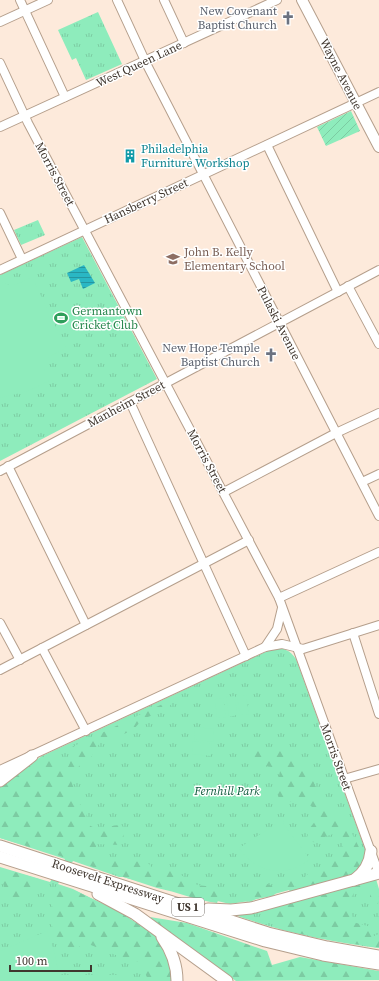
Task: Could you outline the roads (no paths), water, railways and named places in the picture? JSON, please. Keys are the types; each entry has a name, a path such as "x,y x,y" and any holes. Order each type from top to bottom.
{"highway":[{"path":"0,781 32,756"},
{"name":"Roosevelt Expressway","path":"0,846 177,904 288,938 327,947 379,956"},
{"path":"353,880 365,869 370,860 371,851"},
{"name":"Roosevelt Expressway","path":"0,856 265,941 323,955 379,964"},
{"path":"177,904 222,910 241,910 262,906 379,873"},
{"path":"63,876 118,904 227,981"},
{"path":"152,927 164,940 172,953 176,964 177,981"}],"main road":[{"name":"Wayne Avenue","path":"302,0 379,147"}],"street":[{"path":"20,0 65,97"},
{"path":"0,22 48,0"},
{"name":"Pulaski Avenue","path":"117,0 145,61 379,516"},
{"path":"164,0 184,43"},
{"name":"West Queen Lane","path":"0,127 277,0"},
{"name":"Morris Street","path":"0,63 24,116 280,598 379,873"},
{"name":"Hansberry Street","path":"0,270 379,92"},
{"path":"267,145 338,292"},
{"path":"0,213 22,259"},
{"name":"Manheim Street","path":"0,471 379,270"},
{"path":"348,286 379,344"},
{"path":"130,402 246,656"},
{"path":"224,492 336,433 379,413"},
{"path":"8,466 86,625"},
{"path":"362,482 379,474"},
{"path":"0,670 249,540"},
{"path":"280,598 379,552"},
{"path":"265,647 277,629 282,607"},
{"path":"0,623 20,660"},
{"path":"0,770 265,647 279,644 303,649 379,625"},
{"path":"353,633 379,714"},
{"path":"42,648 86,731"},
{"path":"344,779 379,769"}],"water":[{"path":"84,265 95,283 83,289 79,279 71,282 67,273"}],"place":[{"name":"New Covenant Baptist Church","path":"288,18"},
{"name":"Philadelphia Furniture Workshop","path":"130,156"},
{"name":"John B. Kelly Elementary School","path":"173,259"},
{"name":"Germantown Cricket Club","path":"61,318"},
{"name":"New Hope Temple Baptist Church","path":"271,355"}],"park label":[{"name":"Fernhill Park","path":"227,791"}]}
